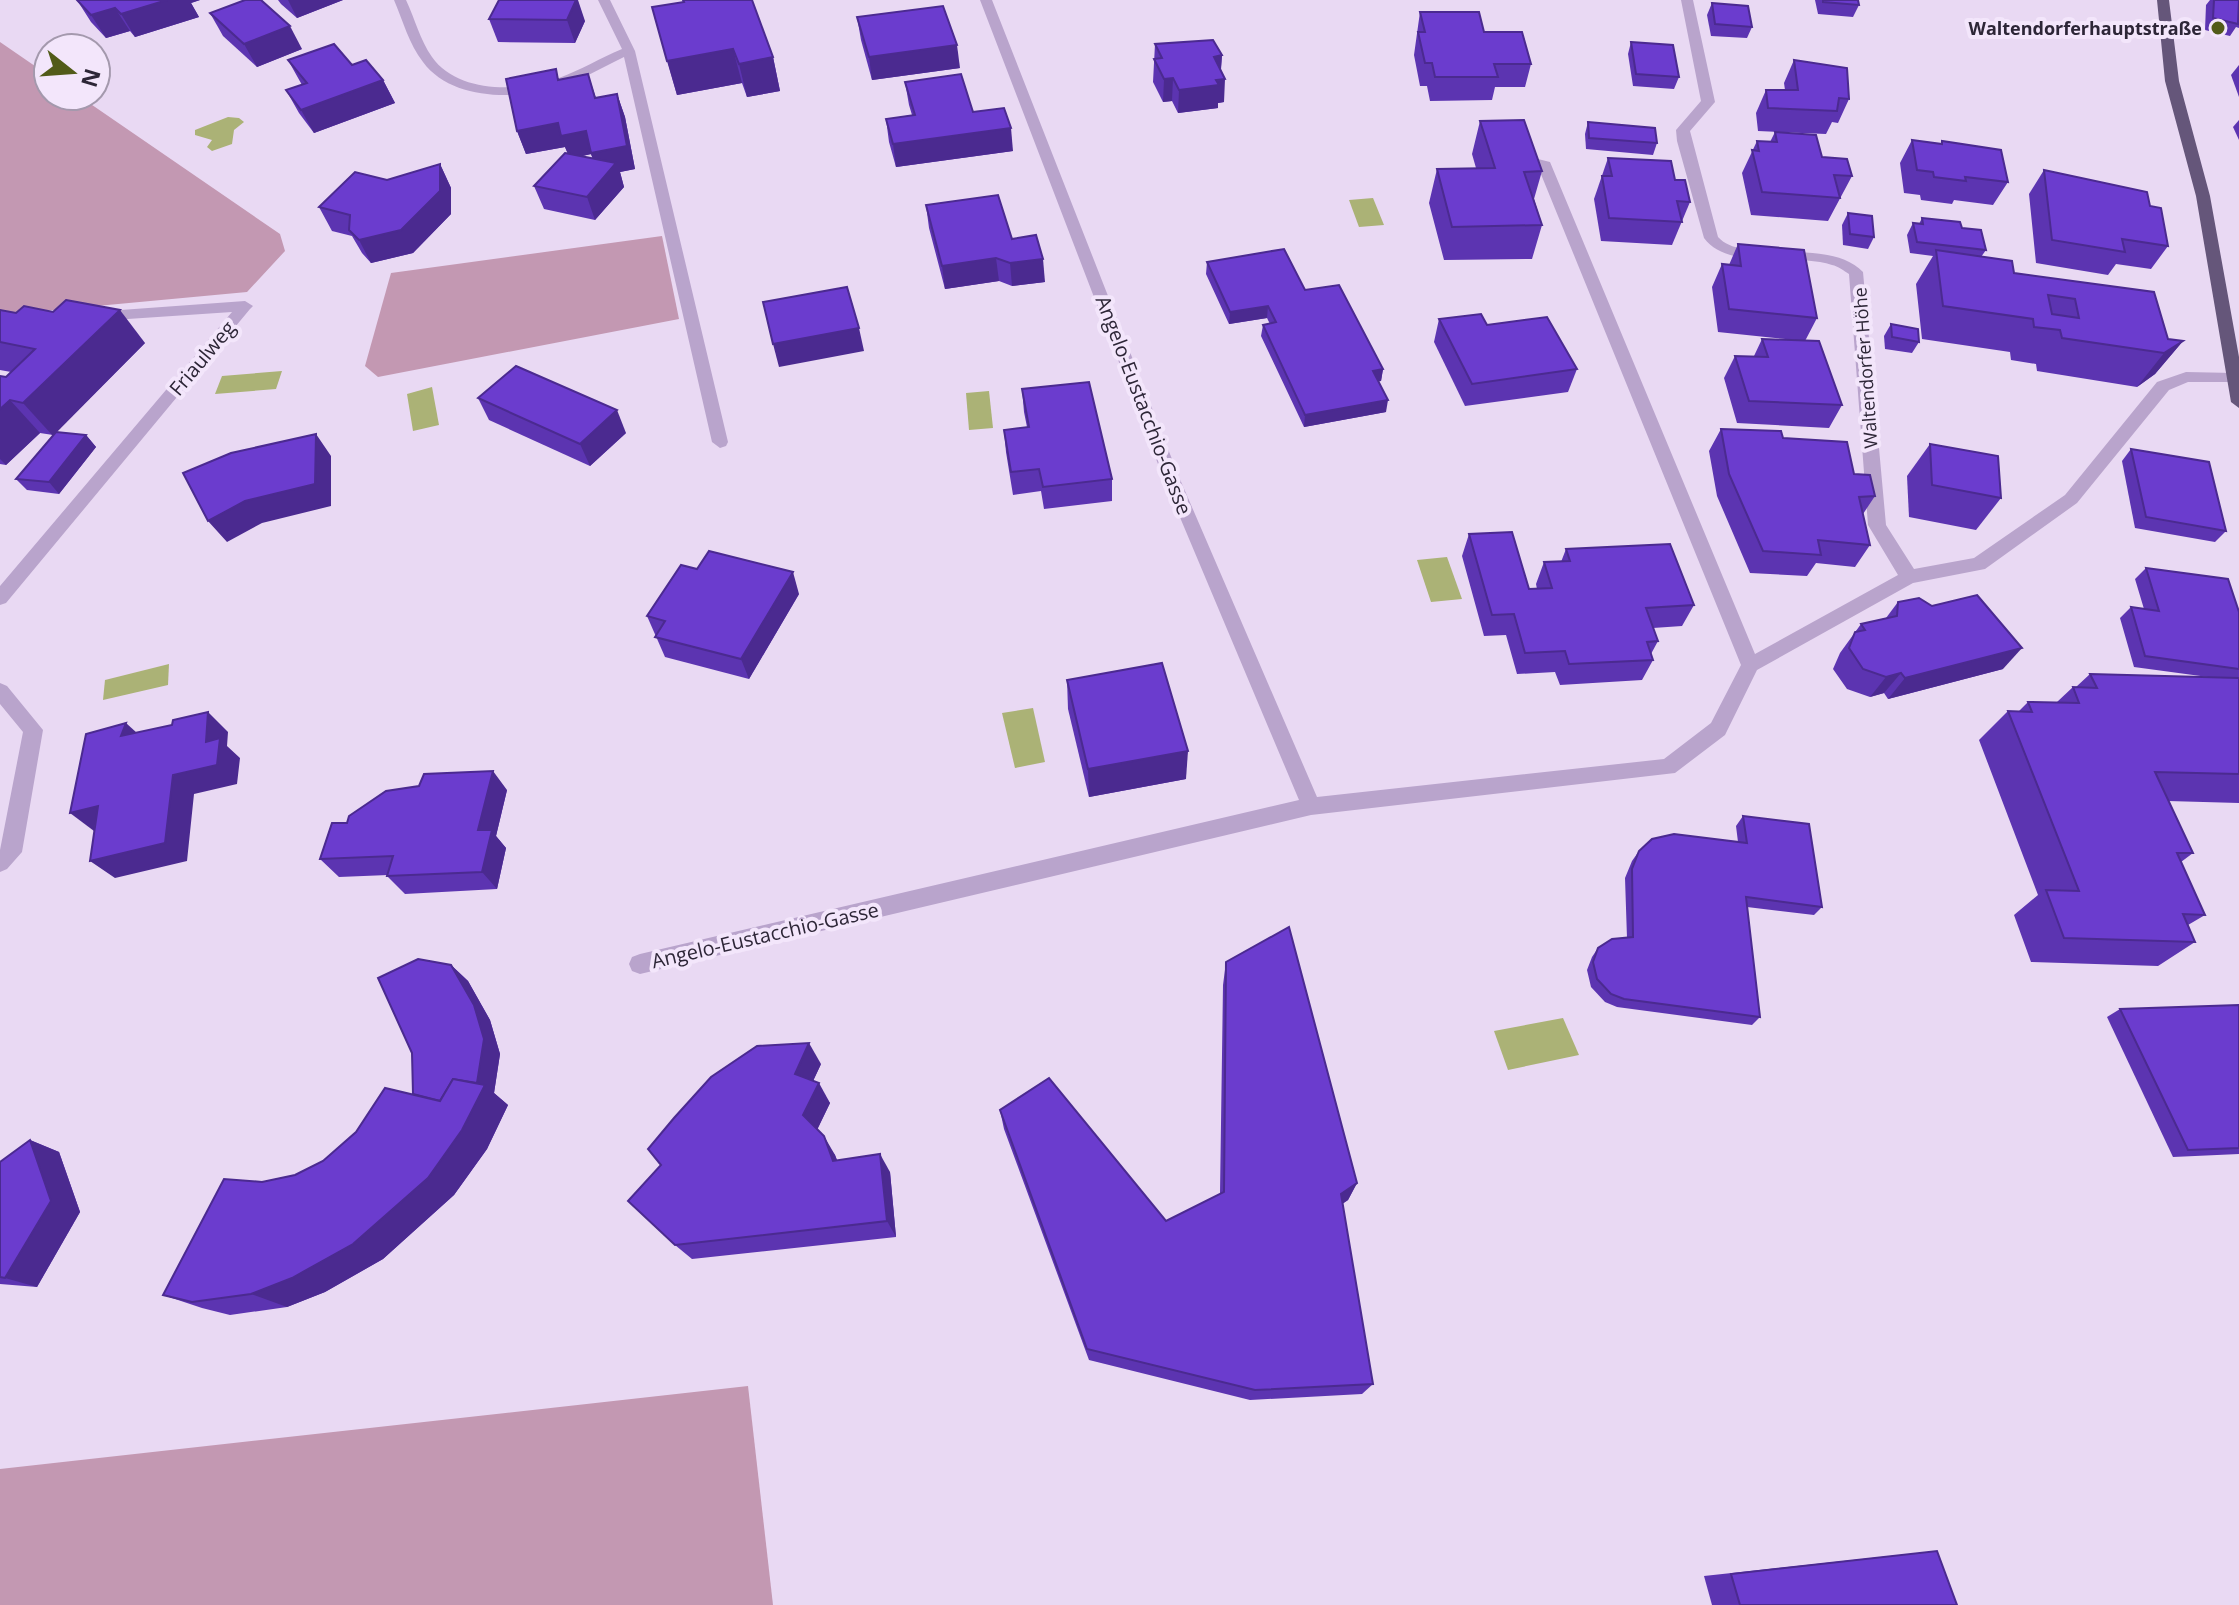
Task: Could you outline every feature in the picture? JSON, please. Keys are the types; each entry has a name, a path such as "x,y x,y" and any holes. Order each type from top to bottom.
{"main road":[{"path":"2163,0 2172,81 2203,196 2239,402"}],"street":[{"path":"400,0 428,61 446,79 474,89 510,91 566,81 596,63 629,51"},
{"path":"604,0 629,51 720,442"},
{"name":"Angelo-Eustacchio-Gasse","path":"986,0 1171,477 1311,806"},
{"name":"Waltendorfer Höhe","path":"1687,0 1708,102 1683,130 1684,141 1711,238 1719,247 1731,251 1835,260 1856,272 1877,525 1909,577"},
{"path":"1543,162 1750,665 1909,577 1979,564 2071,499 2163,386 2186,377 2234,378"},
{"name":"Friaulweg","path":"0,598 245,306 77,317"},
{"name":"Angelo-Eustacchio-Gasse","path":"640,964 1311,806 1668,767 1718,729 1750,665"},
{"path":"0,691 33,730 12,852 0,863"}],"shaded area":[{"path":"0,42 32,64 32,112 102,112 280,234 285,251 247,292 0,315"},
{"path":"228,117 244,122 234,130 232,144 212,151 207,147 212,140 195,135 195,130"},
{"path":"1373,198 1384,225 1359,227 1349,200"},
{"path":"662,236 679,319 378,377 365,366 391,273"},
{"path":"282,371 276,389 215,394 222,376"},
{"path":"432,387 439,425 413,431 407,394"},
{"path":"989,391 993,428 969,430 966,393"},
{"path":"1447,557 1462,599 1431,602 1417,560"},
{"path":"169,664 168,685 103,700 105,680"},
{"path":"1033,708 1045,762 1015,768 1002,713"},
{"path":"1563,1018 1579,1055 1508,1070 1494,1031"},
{"path":"748,1386 773,1605 0,1605 0,1469"}],"building":[{"path":"77,0 167,0 121,14 115,8 91,15"},
{"path":"245,0 261,0 290,26 244,44 210,13"},
{"path":"499,0 576,0 567,20 489,19"},
{"path":"683,0 752,0 773,57 739,64 733,49 667,61 652,7"},
{"path":"1858,0 1859,5 1823,2"},
{"path":"2214,0 2239,0 2238,24 2213,18"},
{"path":"1712,3 1748,6 1752,27 1715,24"},
{"path":"943,6 957,45 869,57 857,17"},
{"path":"1420,12 1479,12 1484,32 1522,32 1531,64 1494,64 1498,77 1435,77 1432,63 1425,63 1418,32 1425,32"},
{"path":"1213,40 1222,55 1214,57 1225,79 1216,80 1219,85 1179,90 1173,78 1164,79 1154,59 1162,58 1155,44"},
{"path":"1631,42 1673,45 1679,77 1636,74"},
{"path":"334,44 352,65 366,60 383,80 301,110 286,90 307,83 288,60"},
{"path":"1794,60 1847,68 1849,99 1839,98 1837,111 1768,108 1766,90 1798,90"},
{"path":"556,69 558,80 588,74 595,98 617,94 627,146 591,153 586,131 561,136 558,123 517,131 506,79"},
{"path":"961,74 973,112 1004,108 1011,128 893,144 886,119 915,115 905,82"},
{"path":"1524,120 1542,171 1524,172 1542,225 1452,227 1437,169 1495,168 1480,121"},
{"path":"1588,122 1655,128 1657,143 1589,138"},
{"path":"1775,132 1816,135 1822,157 1847,159 1852,176 1834,175 1840,198 1762,192 1752,150 1759,151 1757,141 1777,142"},
{"path":"1912,140 2001,150 2008,182 1934,177 1933,172 1917,170"},
{"path":"565,153 616,163 587,197 534,186"},
{"path":"1608,158 1671,161 1675,180 1685,180 1690,202 1677,201 1682,222 1609,218 1602,176 1612,176"},
{"path":"440,164 440,191 401,230 359,240 349,230 350,215 319,207 355,172 387,180"},
{"path":"2044,170 2147,192 2150,206 2161,208 2168,246 2122,239 2125,252 2052,240"},
{"path":"998,195 1012,239 1036,235 1043,259 1010,263 996,258 942,266 926,205"},
{"path":"1848,213 1872,216 1874,237 1850,234"},
{"path":"1922,218 1960,222 1962,228 1981,230 1986,250 1917,242 1913,223 1923,224"},
{"path":"1738,244 1804,250 1817,318 1729,309 1722,264 1741,266"},
{"path":"1284,249 1305,290 1339,285 1383,369 1373,371 1388,400 1305,415 1263,325 1276,322 1268,306 1230,312 1207,262"},
{"path":"1936,250 2012,261 2014,273 2154,292 2168,339 2183,341 2164,353 2062,338 2060,330 2034,327 2033,319 1943,306","holes":["2048,295 2075,299 2079,318 2052,314"]},
{"path":"847,287 859,328 773,344 763,302"},
{"path":"66,300 120,310 23,403 10,400 0,409 0,376 6,377 35,349 0,342 0,310 16,313 24,306 53,312"},
{"path":"1481,314 1487,325 1547,317 1577,369 1472,384 1439,319"},
{"path":"1891,324 1918,329 1919,342 1892,337"},
{"path":"1762,339 1819,341 1842,405 1749,401 1735,356 1768,357"},
{"path":"516,366 617,410 580,444 478,398"},
{"path":"1089,382 1112,479 1043,487 1039,469 1011,472 1004,430 1029,427 1022,389"},
{"path":"1721,429 1781,431 1783,438 1847,442 1854,474 1870,475 1875,496 1859,497 1870,545 1818,540 1821,555 1763,551 1729,474"},
{"path":"56,432 86,435 49,482 16,479"},
{"path":"316,434 315,484 245,501 208,521 183,473 231,453"},
{"path":"1930,444 1998,456 2001,498 1932,485"},
{"path":"2131,449 2209,462 2226,531 2146,517"},
{"path":"1512,532 1529,589 1552,588 1544,562 1570,561 1566,549 1670,544 1694,605 1646,608 1658,641 1647,642 1653,660 1569,664 1565,651 1525,653 1514,614 1492,615 1469,534"},
{"path":"709,551 793,572 741,659 655,637 665,621 647,616 681,565 697,569"},
{"path":"2146,568 2228,579 2239,612 2239,669 2145,656 2131,607 2159,611"},
{"path":"1977,595 2022,648 1905,678 1901,673 1886,677 1863,669 1849,648 1855,632 1865,630 1861,624 1897,616 1898,602 1919,598 1932,606"},
{"path":"1162,663 1188,751 1088,769 1067,680"},
{"path":"2090,674 2239,678 2239,774 2155,772 2193,853 2177,853 2205,915 2183,914 2195,942 2064,938 2046,890 2079,891 2008,711 2032,712 2028,702 2079,703 2073,687 2097,688"},
{"path":"208,712 206,742 220,738 217,765 173,775 165,843 90,861 98,806 70,813 86,734 126,723 121,736 172,725 173,720"},
{"path":"493,771 478,830 492,830 482,872 387,876 393,856 320,859 332,823 347,823 349,816 386,791 419,786 424,774"},
{"path":"1743,816 1809,824 1822,907 1746,897 1760,1017 1624,999 1611,994 1597,979 1593,962 1598,948 1612,939 1633,937 1632,869 1639,851 1652,839 1674,834 1747,843"},
{"path":"1289,927 1357,1183 1341,1194 1373,1384 1255,1390 1087,1349 1000,1110 1049,1078 1166,1221 1224,1192 1226,962"},
{"path":"418,959 451,965 474,1005 484,1039 477,1083 453,1079 440,1101 413,1094 412,1053 378,978"},
{"path":"2239,1005 2239,1148 2188,1150 2120,1009"},
{"path":"809,1043 795,1074 819,1083 803,1115 824,1136 833,1161 880,1154 887,1221 675,1245 628,1201 661,1165 648,1149 711,1077 757,1046"},
{"path":"453,1079 485,1085 462,1130 428,1178 353,1244 292,1278 251,1294 192,1302 163,1295 224,1179 262,1182 295,1175 323,1161 356,1132 385,1088 440,1101"},
{"path":"30,1140 51,1201 5,1278 0,1277 0,1162"},
{"path":"1937,1551 1957,1605 1740,1605 1731,1574"}],"place":[{"name":"Waltendorferhauptstraße","path":"2218,28"}]}
